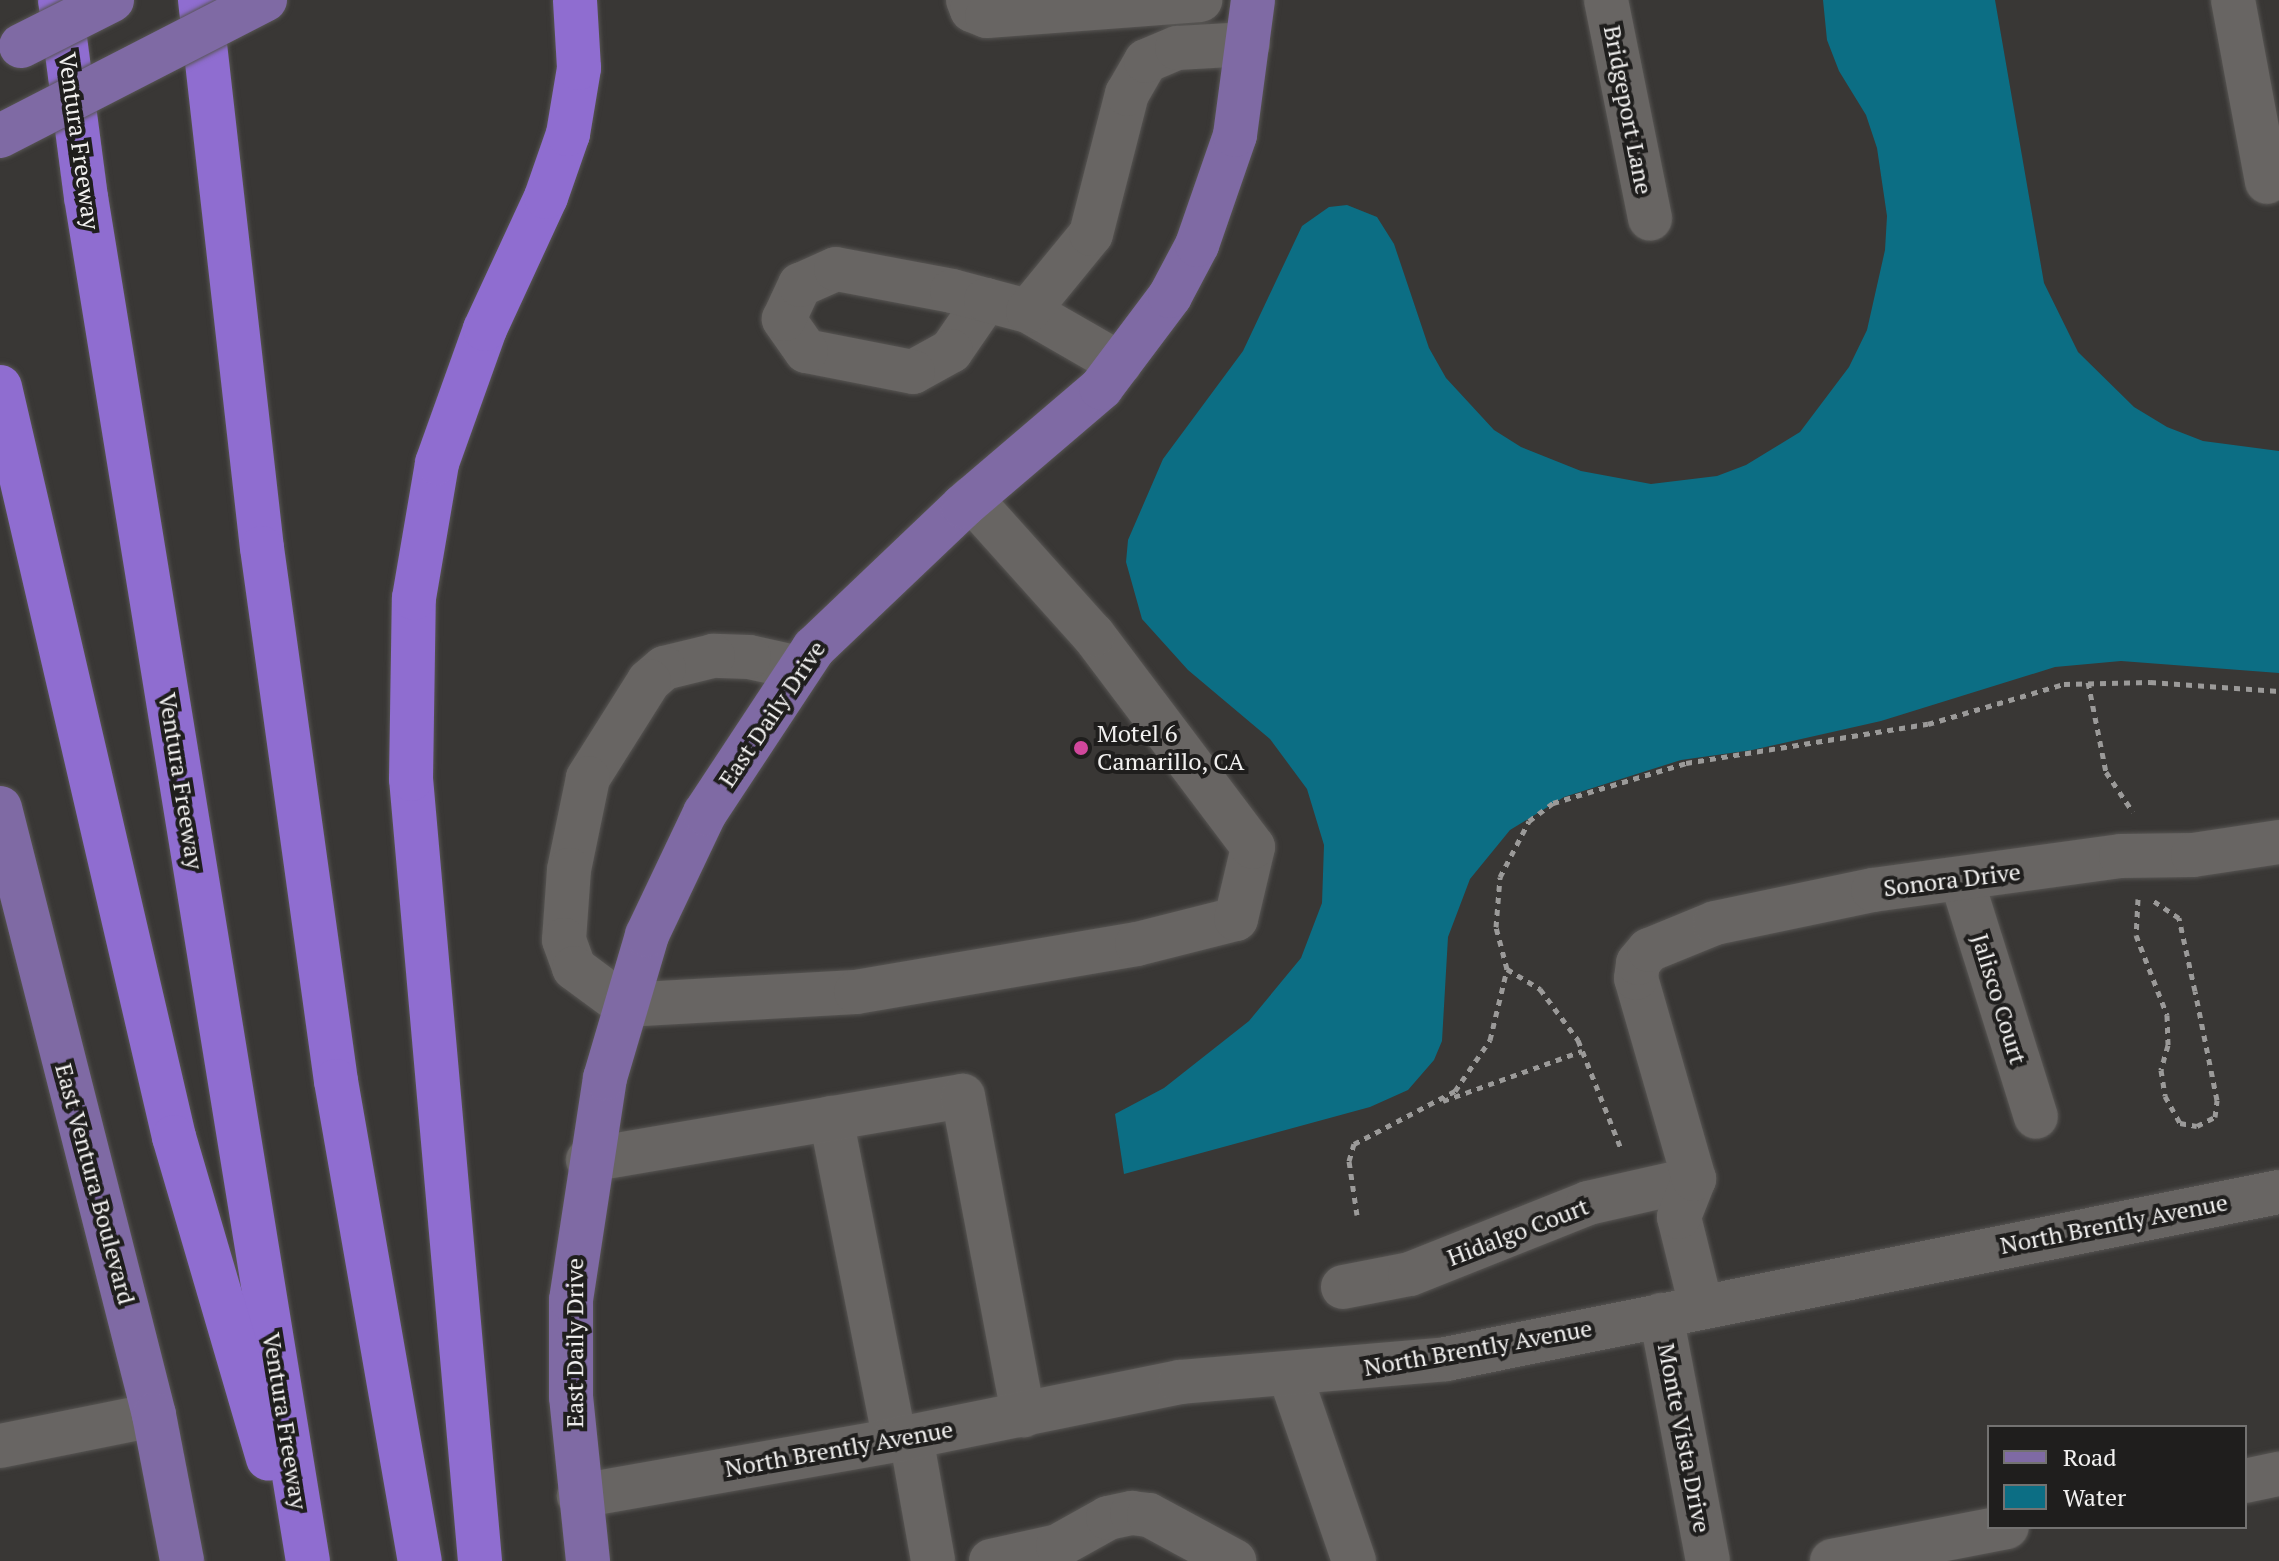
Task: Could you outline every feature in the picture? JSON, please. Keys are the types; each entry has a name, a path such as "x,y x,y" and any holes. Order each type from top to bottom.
{"highway":[{"name":"Ventura Freeway","path":"60,0 86,197 308,1561"},
{"path":"200,0 262,548 336,1081 420,1561"},
{"path":"480,1561 411,779 414,598 437,463 485,329 546,197 568,134 579,68 575,0"},
{"path":"0,387 174,1137 297,1561"}],"main road":[{"path":"0,56 112,0"},
{"path":"0,136 265,0"},
{"name":"East Daily Drive","path":"588,1561 579,1496 571,1300 588,1160 624,1005 647,935 705,813 799,668 853,606 971,499 1039,445 1120,364 1170,296 1213,204 1235,135 1253,0"},
{"name":"East Ventura Boulevard","path":"0,808 154,1415 182,1561"}],"street":[{"path":"968,0 972,10 987,16 1174,1"},
{"name":"Bridgeport Lane","path":"1606,0 1650,219"},
{"path":"2233,0 2267,182"},
{"path":"1028,311 1091,234 1127,94 1146,61 1177,48 1248,44"},
{"path":"986,300 1028,311 1120,364"},
{"path":"799,668 749,657 713,656 664,668 649,681 588,778 569,870 564,940 574,968 624,1005 856,992 1137,944 1236,919 1253,847 1093,635 971,499"},
{"name":"Sonora Drive","path":"1694,1179 1644,1015 1638,963 1649,950 1715,923 1873,890 1962,881 2142,874 2193,855 2279,842"},
{"name":"Jalisco Court","path":"1962,881 2036,1117"},
{"path":"588,1160 963,1096 1023,1415"},
{"path":"831,1118 933,1561"},
{"name":"Hidalgo Court","path":"1343,1287 1410,1274 1588,1203 1694,1179"},
{"name":"Monte Vista Drive","path":"1694,1179 1679,1217 1681,1310 1708,1561"},
{"name":"North Brently Avenue","path":"579,1496 903,1439 1180,1382 1290,1375 1446,1359 2279,1192"},
{"path":"1290,1375 1354,1561"},
{"path":"0,1446 154,1415"},
{"path":"2247,1481 2279,1474"},
{"path":"991,1561 1058,1546 1108,1518 1132,1513 1149,1515 1234,1561"},
{"path":"1832,1561 1997,1529"}],"path":[{"path":"1439,1103 1480,1060 1498,1019 1507,969 1496,927 1500,877 1521,832 1553,803 1686,763 1928,724 2032,691 2088,682 2279,691"},
{"path":"2088,682 2106,772 2133,811 2142,874 2135,901 2136,935 2167,1015 2168,1045 2161,1070 2165,1096 2180,1123 2197,1126 2215,1117 2217,1100 2179,918 2142,874"},
{"path":"1507,969 1551,1000 1582,1051 1636,1193"},
{"path":"1357,1215 1349,1161 1354,1144 1439,1103 1582,1051"}],"water":[{"path":"1823,0 1995,0 2044,283 2078,352 2134,407 2167,427 2203,441 2279,451 2279,673 2121,661 2055,667 1881,721 1752,750 1681,760 1564,797 1510,830 1470,879 1448,937 1442,1041 1434,1060 1408,1090 1370,1107 1124,1174 1115,1114 1164,1088 1249,1021 1301,958 1322,903 1324,845 1307,789 1270,739 1188,670 1142,619 1126,562 1128,540 1163,459 1243,351 1302,226 1329,207 1347,205 1377,217 1394,244 1429,348 1446,378 1494,430 1521,447 1581,471 1651,484 1717,476 1746,465 1800,432 1849,367 1867,330 1885,250 1887,216 1877,148 1866,115 1839,71 1827,40"}],"place":[{"name":"Motel 6 Camarillo, CA","path":"1081,748"}]}
